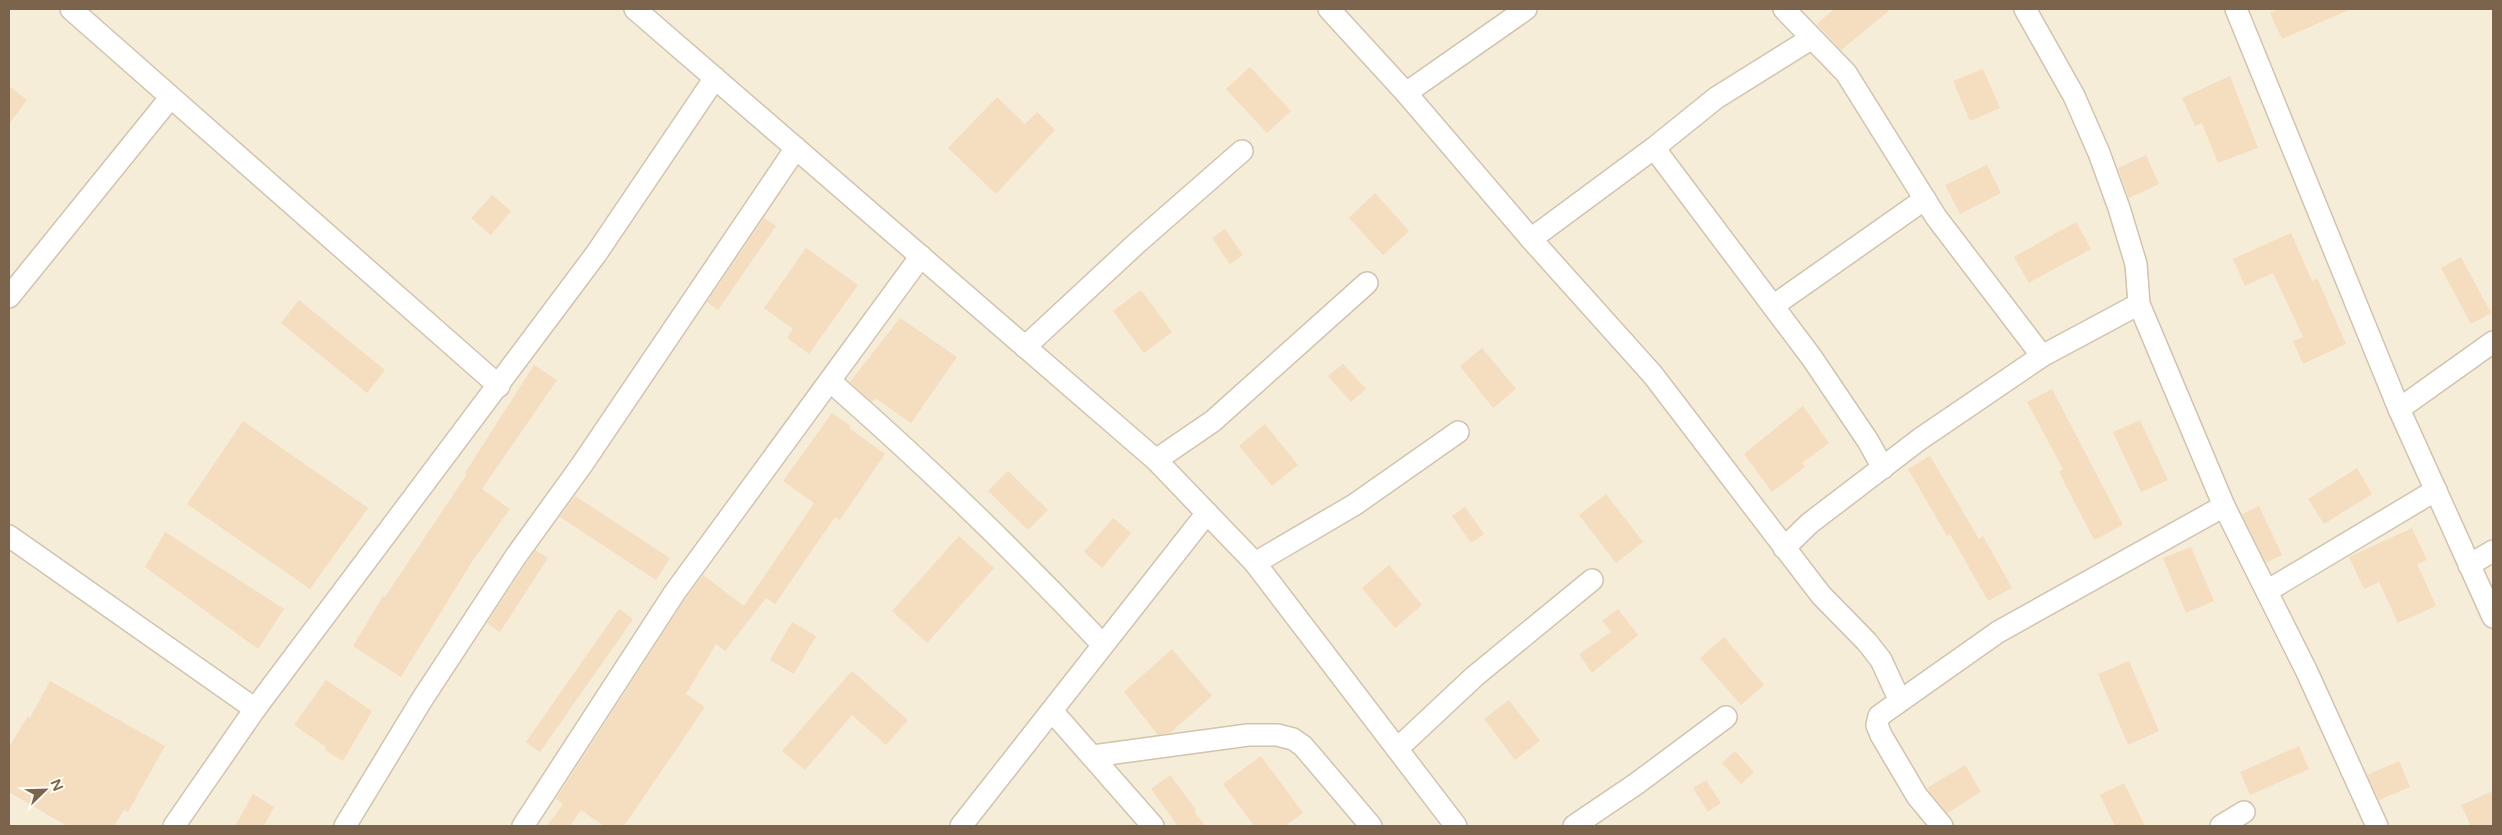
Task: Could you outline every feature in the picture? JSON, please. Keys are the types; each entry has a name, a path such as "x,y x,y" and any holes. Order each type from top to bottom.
{"street":[{"path":"71,9 499,386"},
{"path":"635,9 1156,460 1255,563 1456,826"},
{"path":"1329,9 1406,93 1531,239 1653,375 1821,595 1867,642 1881,660 1900,701"},
{"path":"1406,93 1526,9"},
{"path":"1784,9 1846,73 1936,217 2042,356"},
{"path":"2025,9 2074,96 2099,153 2119,208 2136,264 2139,304 2224,506 2307,672 2377,826"},
{"path":"2236,9 2399,409 2493,617"},
{"path":"1531,239 1654,148 1716,98 1812,38"},
{"path":"174,826 255,709 499,386 596,254 715,78"},
{"path":"9,297 170,98"},
{"path":"346,826 421,701 516,556 581,466 796,148"},
{"path":"1654,148 1812,358 1868,441 1883,468"},
{"path":"1025,347 1138,242 1242,151"},
{"path":"1773,306 1925,199"},
{"path":"523,826 676,592 921,256"},
{"path":"1156,460 1213,421 1367,283"},
{"path":"1784,548 1810,523 1920,439 2042,356 2139,304"},
{"path":"2399,409 2493,342"},
{"path":"830,381 910,451 1023,560 1103,645"},
{"path":"1255,563 1354,505 1458,432"},
{"path":"2267,591 2436,490"},
{"path":"1942,826 1917,796 1877,725 1879,716 1998,632 2224,506"},
{"path":"961,826 1207,513"},
{"path":"9,536 255,709"},
{"path":"2469,565 2493,551"},
{"path":"1397,749 1475,676 1592,580"},
{"path":"1052,711 1153,826"},
{"path":"1574,826 1636,784 1726,717"},
{"path":"1092,756 1248,735 1293,738 1303,746 1371,826"},
{"path":"2221,826 2244,812"}],"shaded area":[{"path":"9,9 2493,9 2493,826 9,826"}],"building":[{"path":"1834,9 1891,9 1841,50 1817,24"},
{"path":"2279,9 2351,9 2282,39 2270,13"},
{"path":"1250,67 1291,111 1267,133 1226,89"},
{"path":"1983,69 2000,108 1970,121 1953,81"},
{"path":"2230,76 2258,148 2218,163 2202,123 2195,126 2182,98"},
{"path":"9,86 27,100 9,124"},
{"path":"997,97 1025,124 1037,112 1055,130 996,194 948,148"},
{"path":"2146,155 2159,184 2129,198 2118,168"},
{"path":"1987,165 2001,193 1960,214 1945,185"},
{"path":"1375,193 1409,231 1383,255 1349,218"},
{"path":"492,195 511,211 491,235 471,218"},
{"path":"764,218 776,226 718,310 707,302"},
{"path":"2076,222 2091,249 2029,283 2014,257"},
{"path":"1225,229 1243,255 1230,264 1212,238"},
{"path":"2291,233 2312,281 2317,278 2346,344 2303,364 2293,341 2303,337 2273,273 2245,286 2233,259"},
{"path":"806,248 858,285 809,354 787,338 793,329 764,308"},
{"path":"2461,257 2491,313 2471,324 2441,268"},
{"path":"1141,290 1172,332 1144,353 1113,311"},
{"path":"299,300 385,370 367,393 281,323"},
{"path":"900,318 957,357 911,423 875,398 872,402 850,382"},
{"path":"1482,348 1516,389 1493,408 1460,366"},
{"path":"1343,364 1366,389 1351,402 1328,376"},
{"path":"534,365 557,380 482,489 510,509 473,560 401,677 353,646 383,596 385,597 467,474 465,473"},
{"path":"2052,389 2123,525 2094,540 2059,472 2063,469 2027,402"},
{"path":"1803,406 1829,443 1802,463 1805,467 1772,492 1744,454"},
{"path":"832,413 885,454 840,520 835,517 775,604 766,598 725,651 716,644 686,694 705,707 624,826 604,826 581,810 570,826 547,826 563,804 556,799 685,599 703,575 744,606 814,503 783,481"},
{"path":"2140,420 2168,480 2141,492 2113,432"},
{"path":"243,421 368,508 310,589 187,504"},
{"path":"1265,424 1298,465 1272,486 1239,446"},
{"path":"1930,456 1979,539 1983,536 2012,588 1988,601 1950,534 1947,536 1908,469"},
{"path":"2357,468 2372,494 2324,524 2308,499"},
{"path":"1008,471 1048,510 1028,530 988,491"},
{"path":"1606,494 1643,542 1616,563 1579,515"},
{"path":"575,496 670,558 656,580 560,517"},
{"path":"2259,506 2282,555 2266,563 2242,514"},
{"path":"1465,507 1484,534 1471,543 1452,516"},
{"path":"1113,518 1131,533 1102,568 1084,552"},
{"path":"2412,528 2427,560 2417,564 2436,606 2398,623 2379,582 2364,589 2349,557"},
{"path":"165,532 284,609 258,649 145,567"},
{"path":"959,536 994,568 927,643 892,611"},
{"path":"2191,547 2214,601 2186,613 2163,558"},
{"path":"535,550 548,558 500,632 487,623"},
{"path":"1389,565 1422,605 1395,628 1362,588"},
{"path":"619,609 633,619 540,752 526,742"},
{"path":"1618,609 1638,635 1592,673 1579,654 1611,632 1602,621"},
{"path":"792,622 816,636 794,674 770,660"},
{"path":"1724,637 1764,685 1741,705 1700,658"},
{"path":"1172,649 1212,696 1170,733 1158,735 1124,692"},
{"path":"2129,661 2159,731 2128,745 2098,674"},
{"path":"852,671 908,720 886,745 852,715 805,770 782,751"},
{"path":"326,680 372,711 343,761 325,750 326,747 294,725"},
{"path":"50,681 165,746 128,812 124,810 114,826 67,826 9,792 9,747 28,716 30,718"},
{"path":"1509,700 1540,741 1515,760 1484,719"},
{"path":"2299,746 2309,769 2250,795 2240,772"},
{"path":"1735,751 1754,772 1741,784 1722,763"},
{"path":"1261,756 1303,813 1285,826 1254,826 1223,784"},
{"path":"2399,761 2410,787 2379,800 2367,775"},
{"path":"1965,765 1981,792 1947,813 1927,788"},
{"path":"1170,775 1196,810 1194,811 1205,826 1178,826 1151,789"},
{"path":"1706,780 1721,803 1708,812 1693,788"},
{"path":"2124,783 2145,826 2115,826 2100,795"},
{"path":"2493,791 2493,826 2471,826 2461,805"},
{"path":"253,794 274,807 264,826 235,826"}]}
